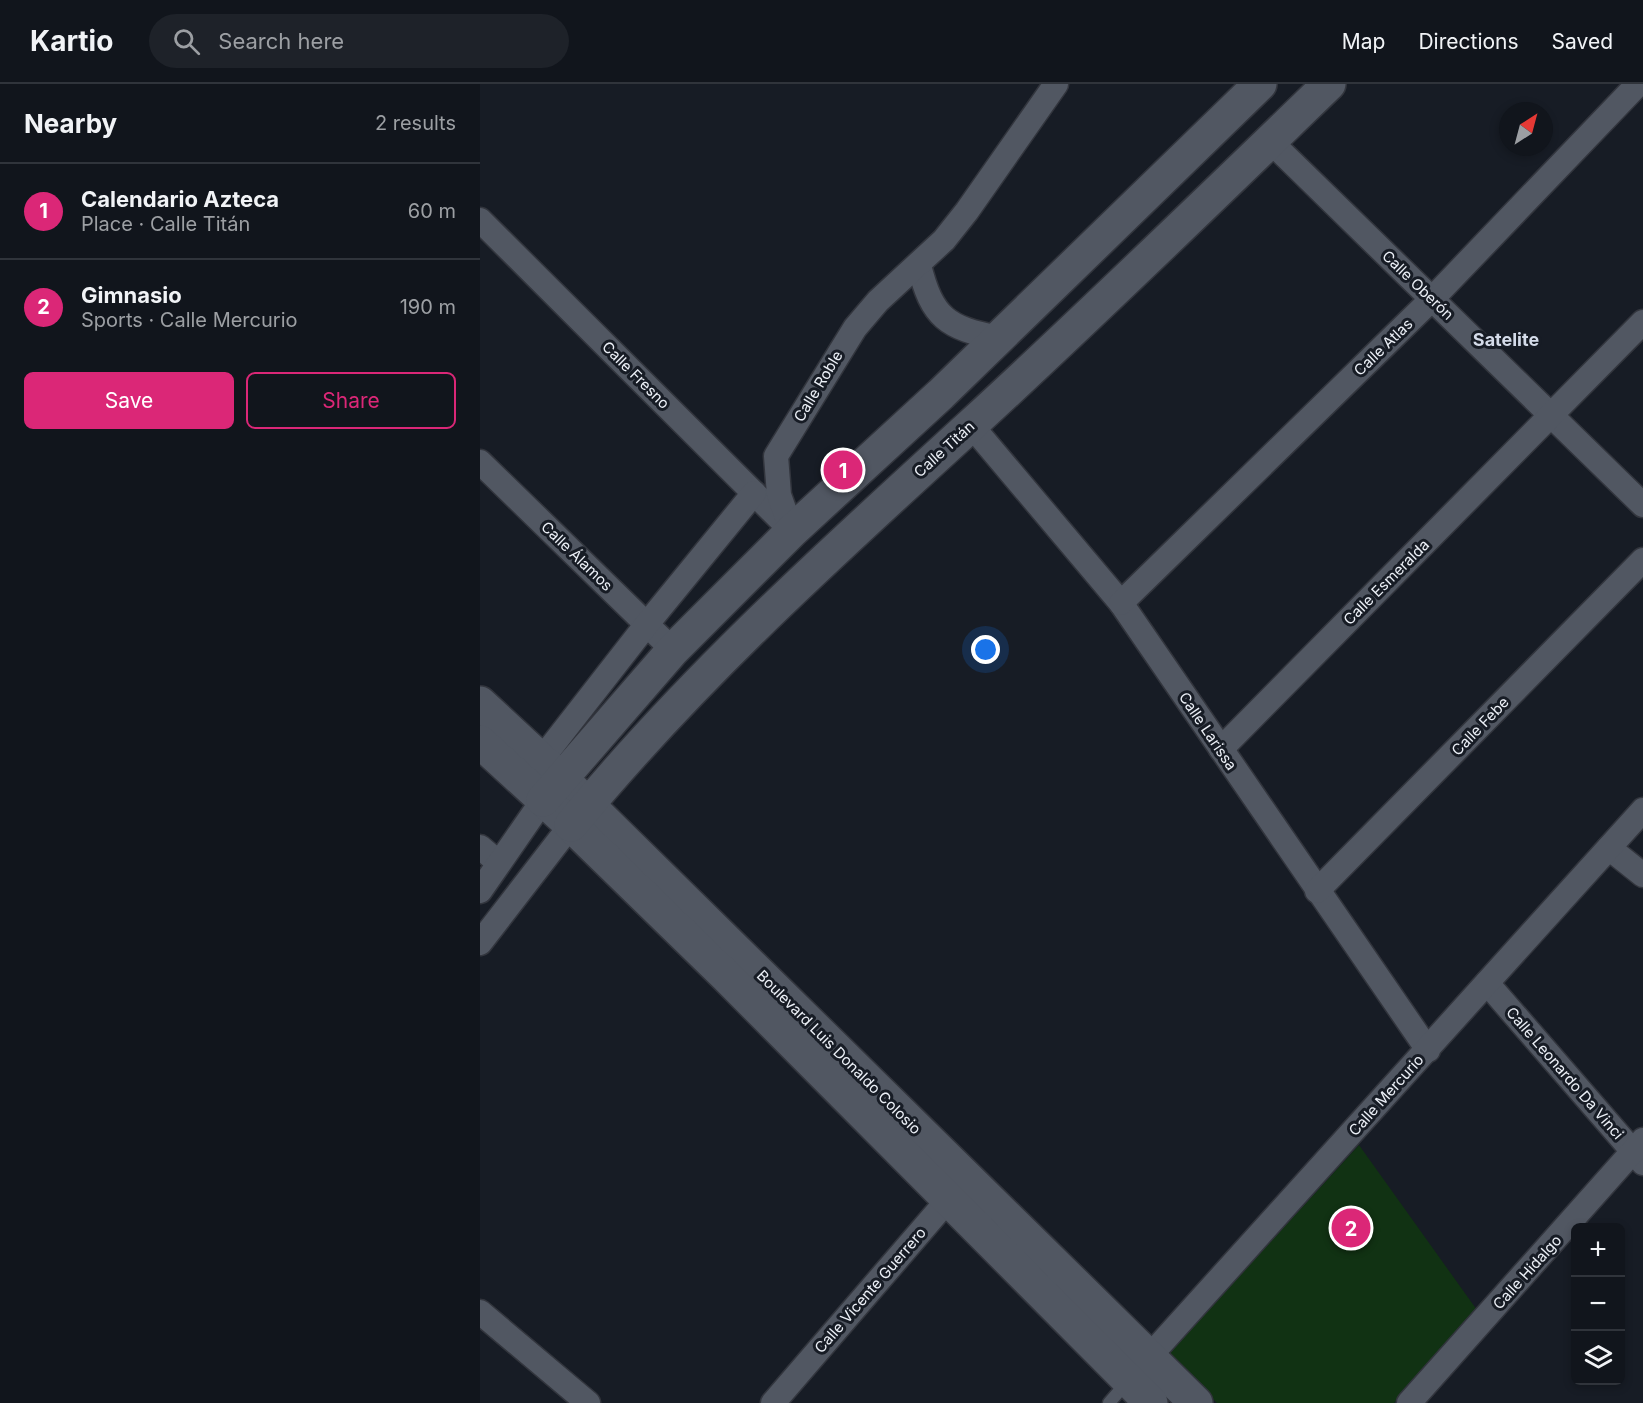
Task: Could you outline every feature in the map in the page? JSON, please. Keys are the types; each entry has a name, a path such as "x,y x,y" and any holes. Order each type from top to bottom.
{"main road":[{"path":"549,780 673,650 792,531 941,394 1260,84"},
{"name":"Calle Titán","path":"579,815 702,678 814,568 971,425 1329,84"},
{"name":"Boulevard Luis Donaldo Colosio","path":"480,703 579,815 957,1189 1151,1403"},
{"name":"Boulevard Luis Donaldo Colosio","path":"480,741 549,780"},
{"name":"Boulevard Luis Donaldo Colosio","path":"1129,1380 1196,1403"}],"street":[{"name":"Calle Roble","path":"792,531 779,495 776,456 855,328 878,301 919,265 968,212 1056,84"},
{"name":"Calle Atlas","path":"1121,603 1432,298 1638,84"},
{"name":"Calle Oberón","path":"1270,141 1643,505"},
{"name":"Calle Fresno","path":"480,220 792,531"},
{"path":"919,265 926,292 943,318 968,332 999,338"},
{"name":"Calle Esmeralda","path":"1221,749 1643,322"},
{"name":"Calle Larissa","path":"971,425 1121,603 1428,1050"},
{"name":"Calle Álamos","path":"480,462 673,650"},
{"path":"480,891 647,624 754,493"},
{"name":"Calle Febe","path":"1317,891 1643,560"},
{"name":"Calle Mercurio","path":"1129,1380 1643,810"},
{"path":"480,943 579,815"},
{"path":"480,847 499,863"},
{"path":"1609,848 1643,876"},
{"name":"Calle Leonardo Da Vinci","path":"1488,983 1640,1152"},
{"name":"Calle Hidalgo","path":"1409,1403 1640,1152"},
{"name":"Calle Vicente Guerrero","path":"773,1403 957,1189"},
{"path":"480,1312 588,1403"}],"green space":[{"path":"1359,1145 1477,1310 1394,1403 1217,1403 1168,1354"}],"place":[{"name":"Calendario Azteca","path":"843,470"},
{"name":"Gimnasio","path":"1351,1228"}],"district":[{"name":"Satelite","path":"1506,339"}]}
